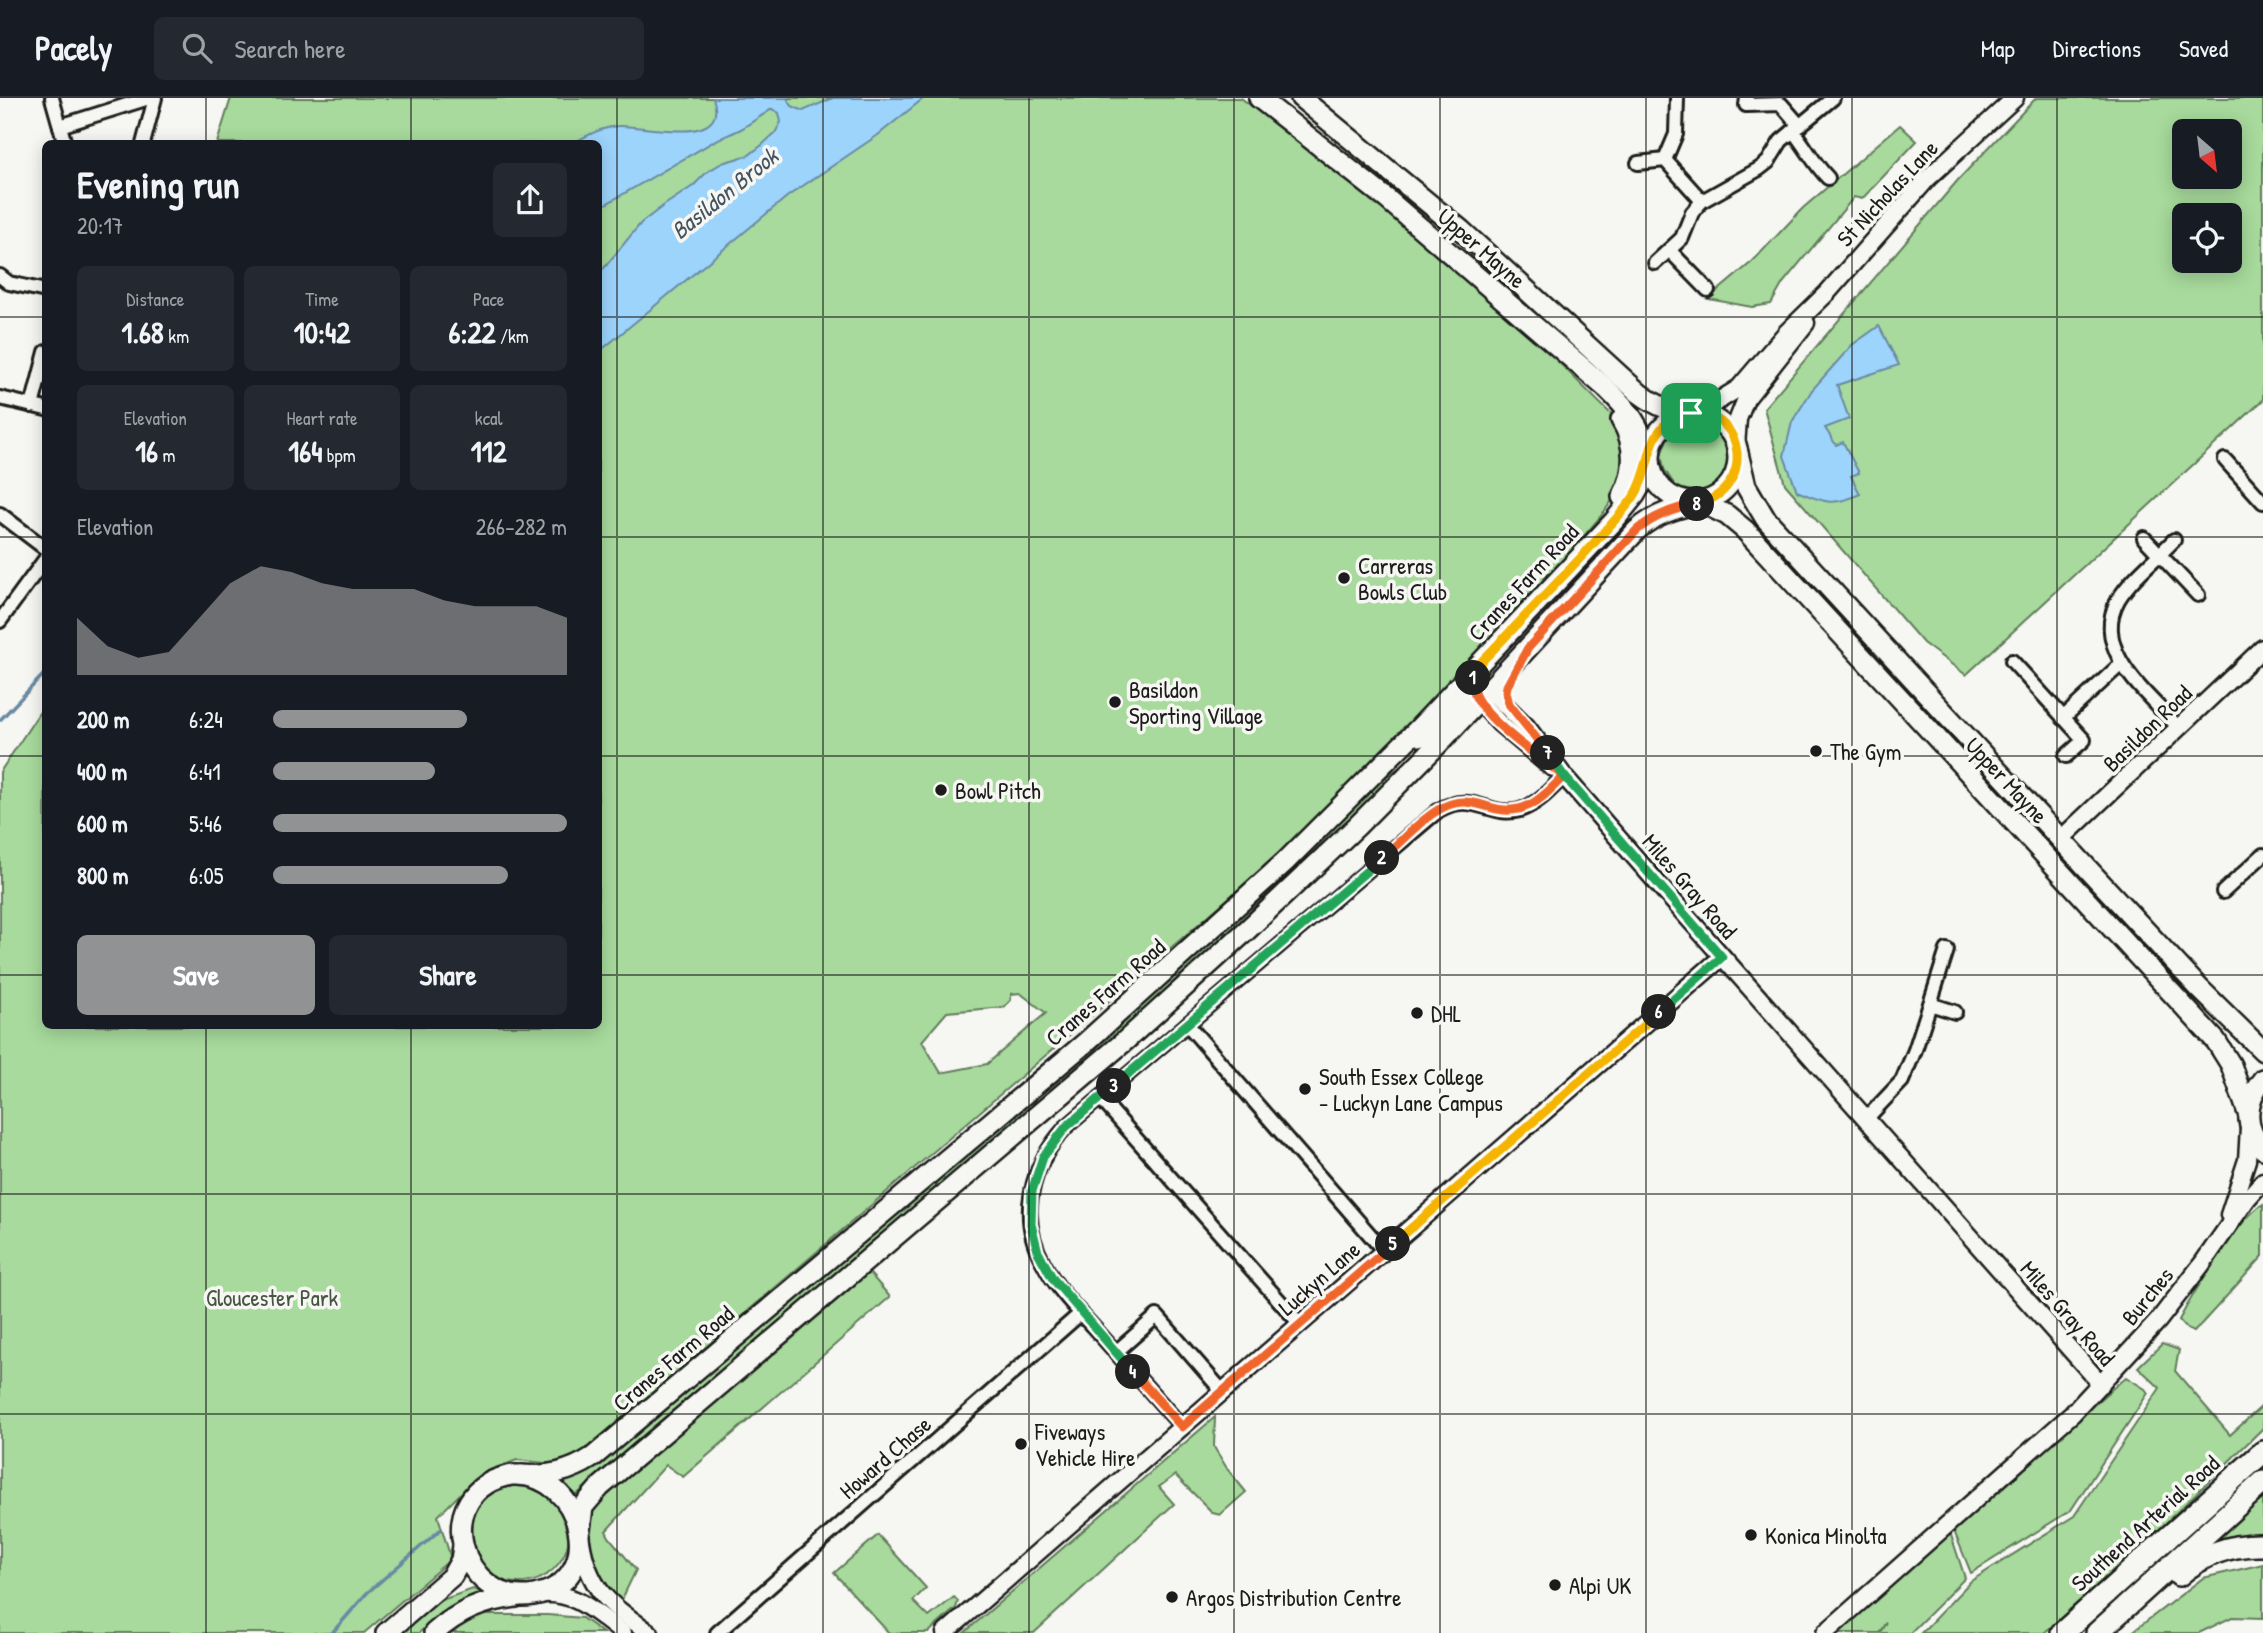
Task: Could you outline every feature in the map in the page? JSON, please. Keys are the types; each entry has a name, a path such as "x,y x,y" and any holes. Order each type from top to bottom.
{"highway":[{"name":"Southend Arterial Road","path":"2062,1633 2263,1452"},
{"path":"2097,1633 2263,1482"},
{"path":"2112,1633 2199,1559 2227,1548 2263,1545"}],"main road":[{"name":"Upper Mayne","path":"1259,98 1387,199 1606,388 1630,412 1639,426 1649,457"},
{"name":"Upper Mayne","path":"1301,98 1461,230 1639,393 1671,411 1695,413"},
{"path":"1551,340 1574,371 1622,422 1630,439 1633,460 1629,481 1620,499 1557,582"},
{"path":"434,1633 455,1615 472,1606 492,1600 532,1595 554,1587 569,1574 578,1558 583,1507 592,1494 1174,997 1300,881 1398,785 1481,693 1528,648 1637,530 1667,511 1701,503 1719,495 1731,482 1736,466 1736,448 1731,433 1719,421 1707,414 1695,413 1676,417 1661,427 1651,443 1649,457 1655,478 1667,493 1681,501 1701,503"},
{"name":"Upper Mayne","path":"1736,448 1746,486 1765,518 2199,988 2263,1051"},
{"name":"Cranes Farm Road","path":"521,1475 544,1476 564,1471 593,1457 1086,1043 1234,910 1376,771 1626,507 1643,481 1649,457"},
{"name":"Upper Mayne","path":"1701,503 1727,515 1745,530 2216,1041 2231,1065 2256,1141 2263,1149"},
{"path":"1481,693 1473,680 1482,661"},
{"path":"2248,1118 2254,1091 2263,1079"},
{"path":"386,1633 452,1576 459,1564 463,1546 464,1511 473,1495 495,1479 521,1475 540,1480 555,1490 573,1513 580,1534"},
{"path":"463,1546 470,1563 490,1584 507,1594 532,1595"}],"street":[{"path":"51,98 64,140"},
{"path":"60,126 152,98 144,140"},
{"path":"1665,160 1676,134 1677,98"},
{"path":"1746,98 1746,105 1781,103 1815,165 1828,178"},
{"path":"1656,263 1682,238 1692,213 1702,201 1768,162 1782,141 1833,98"},
{"name":"St Nicholas Lane","path":"1695,413 1739,388 1928,178 2015,98"},
{"path":"1639,163 1665,160"},
{"path":"1665,160 1702,201"},
{"path":"1669,250 1708,290"},
{"path":"0,276 9,283 42,290"},
{"name":"St Nicholas Lane","path":"1736,448 1738,419 1746,399 1798,335 1827,293"},
{"path":"32,406 42,367"},
{"path":"0,398 42,408"},
{"path":"2225,460 2263,502"},
{"path":"0,514 42,546"},
{"path":"2144,538 2198,595"},
{"path":"2174,540 2118,600 2109,624 2113,648 2121,664 2179,728"},
{"path":"0,621 42,563"},
{"path":"1514,713 1506,698 1507,686 1528,648"},
{"name":"Basildon Road","path":"2061,839 2263,648"},
{"path":"2012,661 2084,740 2066,755"},
{"path":"2063,718 2121,664"},
{"path":"1376,771 1481,693"},
{"name":"Miles Gray Road","path":"1481,693 1514,713 1541,743 1564,776 1722,957 2101,1384 2068,1418 1825,1633"},
{"name":"Miles Gray Road","path":"1481,693 1505,729 1564,776"},
{"path":"1182,1427 1081,1313 1044,1265 1034,1238 1030,1207 1034,1182 1043,1157 1066,1127 1438,810 1452,803 1464,802 1502,810 1519,810 1535,803 1564,776"},
{"path":"2223,892 2263,855"},
{"path":"1866,1119 1902,1081 1915,1050 1947,950"},
{"name":"Luckyn Lane","path":"945,1633 1722,957"},
{"path":"1930,1004 1955,1012"},
{"path":"1187,1024 1384,1251"},
{"path":"1100,1098 1300,1324"},
{"name":"Burches","path":"2222,1233 2247,1160 2248,1118"},
{"name":"Burches","path":"2101,1384 2158,1321 2263,1181"},
{"path":"2222,1233 2263,1195"},
{"name":"Howard Chase","path":"717,1633 1081,1313"},
{"path":"1116,1352 1157,1316 1223,1391"},
{"path":"580,1534 589,1574 600,1591 610,1603 650,1633"},
{"path":"532,1595 560,1594 575,1598 623,1633"}],"green space":[{"name":"Gloucester Park","path":"231,98 1241,98 1403,222 1507,311 1613,416 1627,453 1616,495 1550,576 1389,746 1272,861 585,1451 555,1464 517,1460 480,1474 438,1516 451,1559 364,1633 0,1633 0,772 42,709 42,1029 602,1029 602,140 218,140","holes":["1020,993 1046,1013 987,1064 941,1073 922,1041 947,1012 1004,1007 1011,1000 1011,994"]},
{"path":"2036,98 2263,98 2263,400 1966,675 1923,643 1785,484 1764,408 1958,180"},
{"path":"1900,125 1917,141 1862,199 1854,197 1783,283 1771,304 1752,307 1708,299 1753,261 1803,208"},
{"path":"1703,422 1714,428 1727,444 1730,458 1727,473 1717,486 1704,492 1676,487 1664,469 1661,455 1668,437 1685,424"},
{"path":"1417,755 1092,1061 646,1433 574,1497 560,1480 1380,781"},
{"path":"2263,1204 2263,1256 2194,1332 2187,1329 2179,1320 2195,1292 2229,1240"},
{"path":"866,1269 890,1297 683,1477 666,1465 606,1531 636,1570 621,1601 600,1575 591,1555 587,1520 595,1502"},
{"path":"2162,1344 2179,1350 2175,1371 2230,1435 2263,1405 2263,1428 2130,1558 2044,1633 1921,1633 1971,1581 2074,1516 2160,1388 2138,1367"},
{"path":"2126,1377 2148,1393 2071,1510 1971,1573 1952,1526"},
{"path":"1215,1417 1214,1447 1246,1492 1220,1515 1213,1513 1175,1475 1159,1487 1174,1504 1034,1633 964,1633"},
{"path":"519,1483 538,1487 554,1498 565,1514 569,1533 565,1552 554,1568 538,1579 519,1583 500,1579 484,1568 473,1552 469,1533 473,1514 484,1498 500,1487"},
{"path":"2263,1489 2263,1541 2200,1540"},
{"path":"1947,1534 1951,1535 1965,1578 1910,1633 1880,1633 1886,1622 1879,1633 1834,1633"},
{"path":"878,1535 926,1588 913,1601 929,1617 954,1597 958,1601 956,1608 928,1633 889,1633 834,1573"},
{"path":"2263,1564 2263,1618 2232,1617 2199,1633 2131,1633 2203,1578"},
{"path":"473,1589 485,1594 441,1613 419,1633 399,1633 436,1602"},
{"path":"472,1615 582,1618 603,1633 445,1633"}],"water":[{"path":"713,98 787,98 792,106 803,111 833,98 924,98 878,135 788,196 602,350 602,270 641,223 693,186 707,172 722,163 749,155 775,133 781,122 779,113 772,109 602,206 602,140 579,140 595,132 619,126 681,131 697,129 709,124 715,114"},
{"path":"1879,326 1899,365 1837,385 1849,419 1825,428 1836,445 1843,442 1859,473 1851,476 1860,494 1842,501 1828,502 1797,491 1784,456 1792,422 1812,390 1852,345"}],"waterway":[{"name":"Basildon Brook","path":"0,720 42,676"},
{"path":"332,1633 367,1593 440,1530"}],"place":[{"name":"Carreras Bowls Club","path":"1344,578"},
{"name":"Basildon Sporting Village","path":"1115,702"},
{"name":"The Gym","path":"1816,751"},
{"name":"Bowl Pitch","path":"941,790"},
{"name":"DHL","path":"1417,1013"},
{"name":"South Essex College - Luckyn Lane Campus","path":"1305,1089"},
{"name":"Fiveways Vehicle Hire","path":"1021,1444"},
{"name":"Konica Minolta","path":"1751,1535"},
{"name":"Alpi UK","path":"1555,1585"},
{"name":"Argos Distribution Centre","path":"1172,1597"}],"route":[{"path":"1691,413 1676,417 1661,427 1651,443 1648,467 1635,495 1614,521 1482,661 1473,680 1475,695 1484,708 1540,759 1564,776 1543,797 1519,810 1494,809 1464,802 1452,803 1438,810 1066,1127 1043,1157 1036,1174 1030,1207 1034,1238 1044,1265 1081,1313 1182,1427 1722,957 1564,776 1514,713 1506,698 1511,675 1528,648 1637,530 1667,511 1702,503 1719,495 1731,482 1735,475 1737,457 1731,433 1713,416 1691,413"}]}
